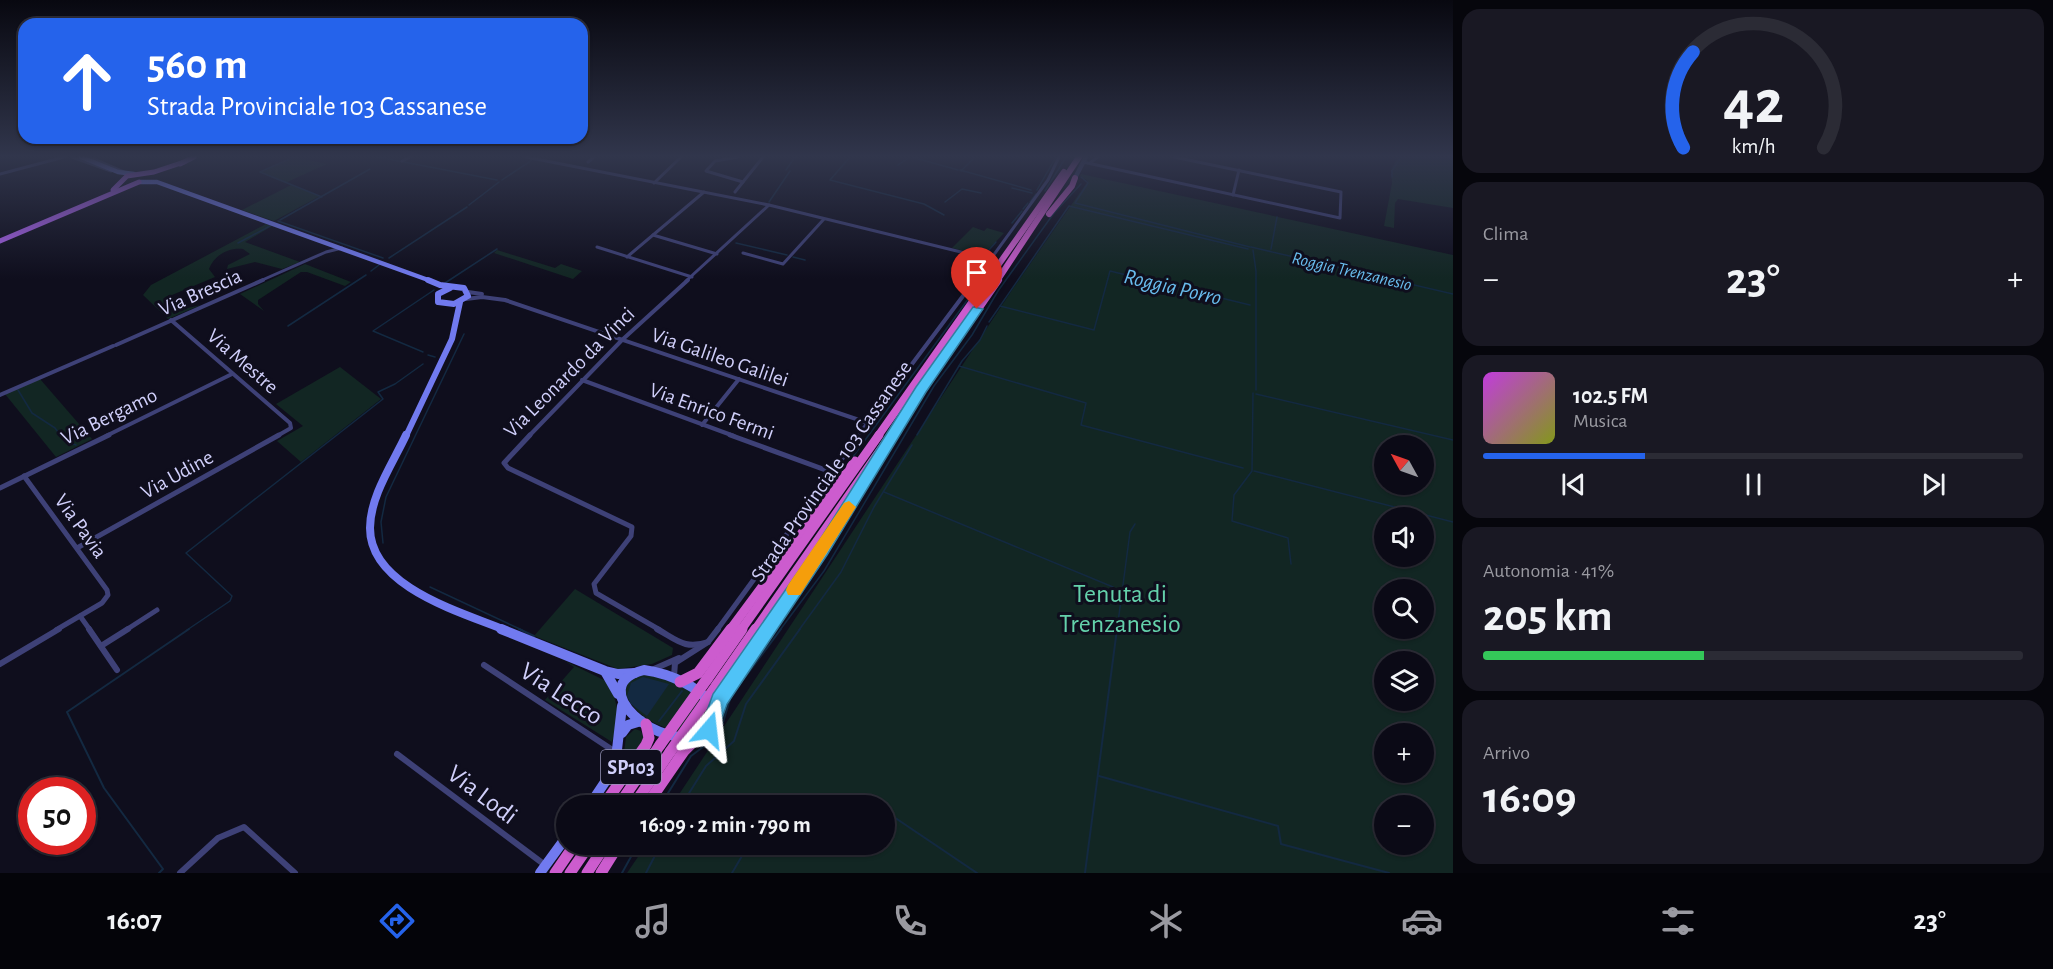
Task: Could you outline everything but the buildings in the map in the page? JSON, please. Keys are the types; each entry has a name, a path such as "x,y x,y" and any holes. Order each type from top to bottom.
{"highway":[{"name":"Strada Provinciale 103 Cassanese","path":"712,682 1045,198"},
{"name":"Strada Provinciale 103 Cassanese","path":"627,795 665,748 1055,198"},
{"name":"SP103","path":"1032,231 1062,198"},
{"name":"SP103","path":"714,711 828,540 921,390"},
{"name":"SP103","path":"677,680 692,679 698,673 823,503 908,395"},
{"name":"SP103","path":"611,795 646,745 649,738 643,722"},
{"name":"SP103","path":"654,795 681,755 696,739"},
{"name":"Strada Provinciale 103 Cassanese","path":"639,795 665,748"},
{"path":"547,870 563,855"},
{"path":"570,873 582,855"},
{"path":"587,873 599,855"},
{"path":"601,873 613,855"}],"main road":[{"path":"84,205 98,198"},
{"path":"0,241 102,198"},
{"path":"203,198 345,248 427,280 450,288 462,288 468,292 463,301 452,339 376,496 370,526 374,553 386,569 426,598 604,671 618,674 650,671 677,680 706,698 714,711 711,728 696,739 679,739 643,722 621,701 614,682 604,671"},
{"path":"427,280 439,293"},
{"path":"450,288 439,293 437,300 454,313 457,323"},
{"path":"446,305 463,301"},
{"path":"597,795 610,777 618,754 623,682 635,673"},
{"path":"620,738 626,726 643,722"},
{"path":"547,870 556,855"}],"street":[{"path":"627,256 697,198"},
{"path":"733,198 965,253 986,253 993,256"},
{"path":"677,680 674,665 708,642 982,270 994,260 993,256 1035,198"},
{"path":"1246,198 1340,218 1341,198"},
{"name":"Via Leonardo da Vinci","path":"685,645 593,589 596,581 631,536 634,531 631,526 505,465 506,459 622,340 769,205"},
{"path":"743,253 783,264 824,219"},
{"path":"653,235 717,254"},
{"path":"327,252 331,247 328,243"},
{"path":"986,253 1001,245"},
{"path":"597,247 692,277"},
{"name":"Via Brescia","path":"0,395 327,252 345,248"},
{"path":"965,253 980,262 988,263"},
{"path":"974,258 978,253"},
{"path":"980,262 982,270"},
{"name":"Via Galileo Galilei","path":"468,292 494,298 868,423"},
{"name":"Via Galileo Galilei","path":"463,301 494,298"},
{"name":"Via Mestre","path":"171,320 291,427"},
{"name":"Via Bergamo","path":"0,488 232,374"},
{"path":"702,425 739,379"},
{"name":"Via Enrico Fermi","path":"582,380 831,472"},
{"name":"Via Udine","path":"77,548 287,432 291,427"},
{"name":"Via Pavia","path":"24,476 107,590 108,596 102,603 80,616"},
{"path":"101,646 158,610"},
{"path":"0,664 80,616 117,670"},
{"path":"685,645 694,647 708,642"},
{"path":"685,645 689,650 689,655"},
{"path":"650,671 689,655"},
{"name":"Via Lecco","path":"484,665 618,754"},
{"name":"Via Lodi","path":"397,754 547,870"},
{"path":"180,873 227,831 244,827 295,873"}],"green space":[{"path":"266,198 317,198 274,221 242,210"},
{"name":"Tenuta di Trenzanesio","path":"1076,198 1190,198 1453,255 1453,873 627,873 639,855 895,855 895,795 679,795 1014,287"},
{"path":"1389,198 1453,198 1453,208 1398,199 1395,203 1394,228 1384,226"},
{"path":"266,224 272,226 245,242 300,262 282,269 255,262 227,269 228,265 250,254 243,249 227,251 211,264 209,269 215,277 172,295 164,302 168,309 174,311 201,305 168,319 143,295 151,285"},
{"path":"973,227 984,231 987,228 1004,233 989,249 969,252 952,248"},
{"path":"497,250 555,268 561,264 582,271 573,279 494,253"},
{"path":"305,264 351,282 345,286 307,272 301,272 258,300 258,304 264,311 240,294"},
{"path":"340,367 381,399 301,462 277,441 303,426 276,404"},
{"path":"40,379 92,439 56,457 5,394"},
{"path":"575,589 673,648 672,655 652,664 618,669 534,636"},
{"path":"565,661 606,681 613,692 619,716 612,742 545,700 574,667"},
{"path":"642,675 661,678 691,692 710,715 704,729 691,735 652,722 637,711 624,693 628,682"},
{"path":"635,729 641,731 644,739 615,780 623,760 626,737"}],"water":[{"path":"643,677 669,684 647,716 631,704 627,696 631,683"}],"waterway":[{"path":"280,220 319,198"},
{"path":"469,205 478,198"},
{"path":"769,202 772,198"},
{"path":"899,198 924,204 944,215"},
{"path":"945,202 951,198"},
{"path":"1030,202 1033,198"},
{"path":"780,630 824,571 934,386 972,335 998,291 1054,213 1068,198"},
{"name":"Roggia Trenzanesio","path":"1078,198 1075,203 1250,247"},
{"path":"1023,209 1028,203"},
{"path":"1000,306 1069,206 1248,249"},
{"path":"389,258 467,207"},
{"path":"1012,223 1022,211"},
{"name":"Roggia Trenzanesio","path":"1271,249 1277,217"},
{"path":"278,221 383,258"},
{"path":"238,243 270,226"},
{"path":"976,251 989,250 996,242"},
{"name":"Roggia Porro","path":"736,243 787,255"},
{"name":"Roggia Trenzanesio","path":"1251,247 1453,294"},
{"path":"445,283 497,249"},
{"path":"1253,250 1256,271 1256,390"},
{"name":"Roggia Porro","path":"793,257 805,260"},
{"path":"371,271 379,265"},
{"path":"852,458 993,265"},
{"name":"Roggia Porro","path":"1000,306 1094,330 1110,271 1250,305"},
{"path":"288,326 366,275"},
{"path":"423,352 373,331 434,290"},
{"path":"989,322 1000,306"},
{"path":"917,435 962,361 980,340 987,326"},
{"path":"383,543 381,522 386,497 464,334"},
{"path":"428,355 435,357"},
{"path":"187,630 230,601 232,596 186,553 383,399 378,392 395,384 423,364"},
{"path":"959,366 1086,403 1081,425 1243,468"},
{"path":"18,390 32,413 55,428 65,441 76,445"},
{"path":"1253,393 1252,471 1234,495 1232,521 1288,538 1291,564"},
{"path":"1256,394 1453,440"},
{"path":"799,630 841,572 874,507 912,445"},
{"path":"1254,471 1453,522"},
{"path":"884,492 1113,587"},
{"path":"1117,630 1130,532 1135,524"},
{"path":"430,587 522,630"},
{"path":"159,873 163,869 104,788 67,712 189,629"},
{"path":"519,629 534,636"},
{"path":"667,795 691,756 711,741 721,729 731,696 781,629"},
{"path":"688,795 706,766 734,741 746,704 800,629"},
{"path":"1085,873 1117,629"},
{"path":"659,721 682,691"},
{"path":"1099,776 1278,826 1281,844 1389,873"},
{"path":"895,818 977,873"},
{"path":"622,873 632,855"},
{"path":"646,873 655,855"},
{"path":"732,873 743,855"}],"slow traffic":[{"path":"794,590 849,507"}],"route":[{"path":"709,730 714,722 714,711 719,700 821,550 921,390 977,309"}]}
